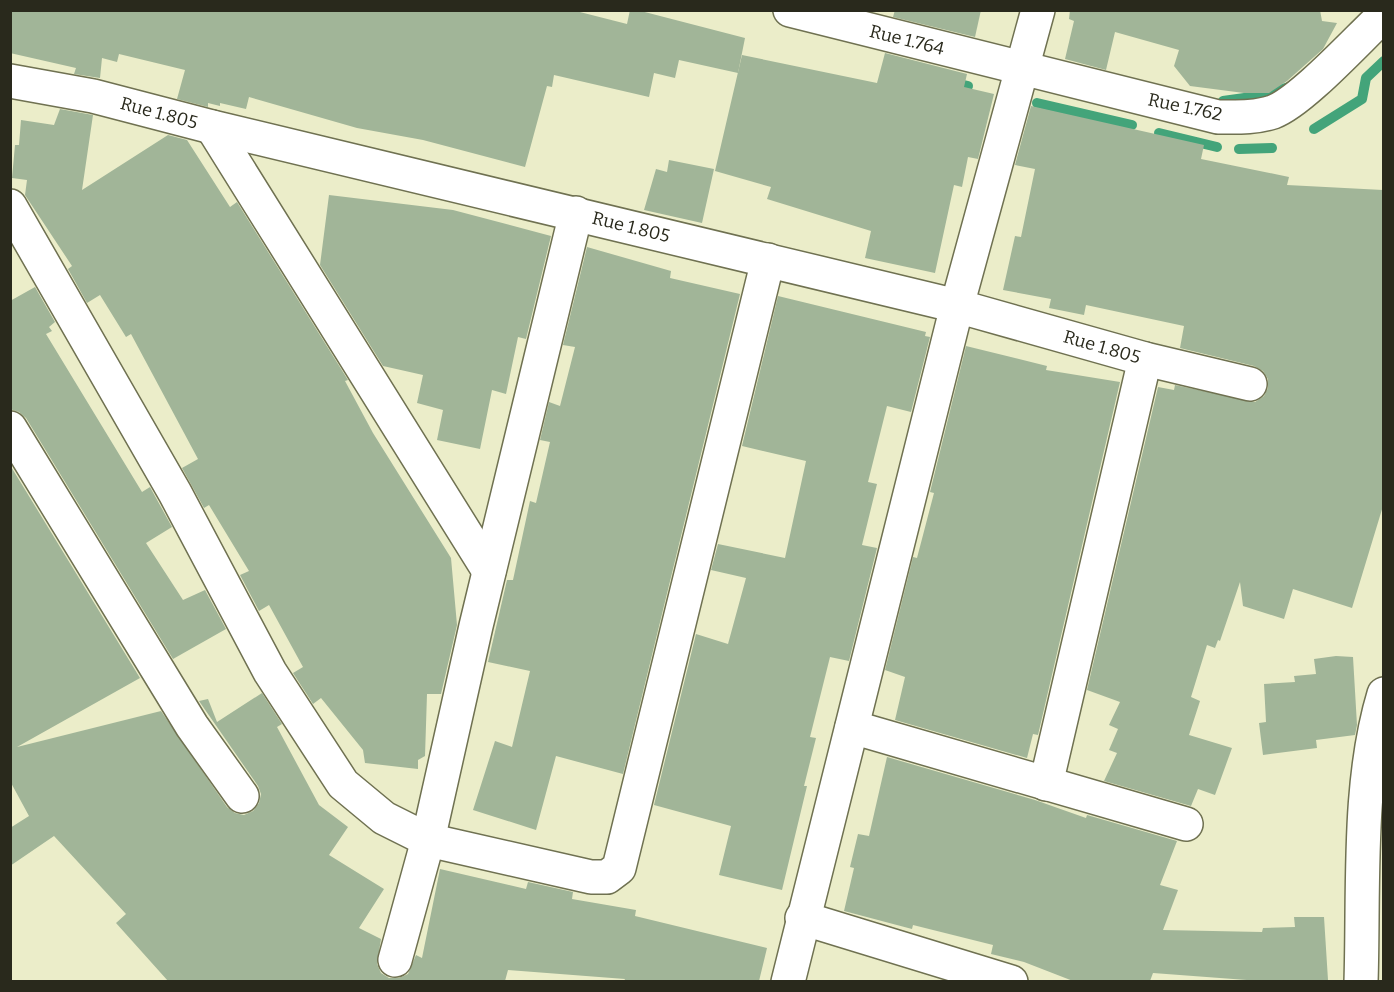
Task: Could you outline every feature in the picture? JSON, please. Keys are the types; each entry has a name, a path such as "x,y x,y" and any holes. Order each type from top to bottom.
{"street":[{"name":"Rue 1.764","path":"790,10 1024,69"},
{"path":"788,981 957,306 1024,69 1038,10"},
{"name":"Rue 1.762","path":"1024,69 1218,117 1245,117 1274,111 1296,98 1383,15"},
{"name":"Rue 1.805","path":"10,81 93,96 212,127 957,306 1145,359 1250,384"},
{"path":"212,127 489,571"},
{"path":"10,206 175,494 270,672 343,784 364,804 384,818 428,840 591,877 607,877 620,868 768,260"},
{"path":"395,960 428,840 489,571 576,213"},
{"path":"1046,784 1145,359"},
{"path":"10,428 192,726 242,796"},
{"path":"1361,981 1367,799 1377,716 1383,694"},
{"path":"852,727 1186,824"},
{"path":"802,918 1011,981"}],"building":[{"path":"10,10 572,10 627,24 630,10 637,10 745,38 738,73 679,60 675,78 654,73 649,97 554,75 552,87 547,86 525,167 423,140 357,128 249,97 246,109 220,103 220,106 208,103 208,107 177,99 185,70 119,54 117,62 102,58 100,78 74,74 76,68 10,53"},
{"path":"895,10 981,10 975,37 893,17"},
{"path":"1070,10 1320,10 1322,21 1337,23 1323,49 1287,81 1269,93 1244,93 1190,86 1174,66 1179,50 1115,32 1106,70 1065,59 1074,21 1069,19"},
{"path":"885,53 967,74 964,87 994,94 978,159 968,157 962,187 954,185 935,273 865,258 871,231 767,199 771,187 715,171 742,55 877,83"},
{"path":"1031,106 1204,145 1201,159 1289,177 1287,185 1383,190 1383,506 1352,608 1293,589 1284,619 1243,606 1240,582 1220,641 1218,640 1215,648 1207,645 1191,697 1200,701 1189,735 1232,748 1215,795 1198,789 1191,806 1104,781 1117,753 1109,750 1118,729 1109,725 1120,702 1087,690 1158,387 1174,390 1175,385 1255,402 1264,396 1268,388 1268,379 1263,371 1254,366 1180,348 1184,326 1086,305 1084,315 1049,308 1051,299 1003,290 1015,236 1021,237 1035,169 1015,165"},
{"path":"60,109 93,115 82,190 168,135 187,140 230,207 237,202 348,380 345,381 373,433 451,558 457,625 441,694 427,694 425,756 418,760 418,769 365,763 363,750 321,698 313,704 293,673 303,667 269,605 259,611 240,575 249,571 209,505 204,508 182,468 198,459 131,334 126,337 100,295 87,303 68,269 72,266 25,195 27,180 12,178 15,145 19,145 21,120 54,125"},
{"path":"669,160 714,169 702,223 644,210 656,169 667,172"},
{"path":"329,195 453,210 551,236 526,339 518,337 506,394 492,390 480,449 437,440 443,410 417,403 423,375 383,366 320,265"},
{"path":"587,247 671,271 670,278 740,294 623,774 556,756 536,830 473,810 495,741 512,747 530,671 488,662 507,580 513,580 530,501 536,503 550,442 540,440 549,402 560,406 575,347 563,345"},
{"path":"35,287 55,322 49,327 52,331 46,334 142,492 150,487 172,527 146,543 183,600 205,590 226,629 173,659 26,418 10,409 10,301"},
{"path":"778,296 926,332 925,336 930,337 911,412 887,406 868,482 877,484 862,545 877,548 849,661 830,657 810,737 816,738 804,786 807,786 782,890 719,875 731,826 654,805 696,634 728,644 746,578 711,570 718,544 785,558 806,461 742,446"},
{"path":"966,346 1047,366 1046,370 1120,382 1038,735 1033,734 1027,758 895,720 905,677 885,670 913,557 917,558 934,493 930,492"},
{"path":"10,465 140,678 17,747 161,711 227,807 235,813 244,815 253,811 259,803 261,794 258,786 199,701 208,699 217,722 262,693 282,724 277,727 319,805 348,827 329,855 384,889 359,928 381,939 377,964 381,973 389,978 399,978 408,974 416,955 422,958 440,869 526,889 528,882 573,892 572,899 636,910 635,916 767,948 759,981 624,981 625,979 508,970 505,981 168,981 116,923 126,914 54,836 10,866 10,828 29,816 10,781"},
{"path":"1336,656 1353,657 1357,725 1355,735 1316,740 1317,748 1263,755 1259,723 1266,722 1264,684 1295,682 1294,676 1316,674 1314,659"},
{"path":"887,757 1035,800 1086,818 1087,815 1177,841 1160,885 1178,890 1163,930 1262,932 1263,928 1295,927 1294,917 1324,917 1328,980 1260,981 1153,973 1150,981 1073,981 1024,962 991,954 993,945 913,925 912,929 844,911 854,868 850,867 858,834 869,836"}],"waterway":[{"path":"1314,129 1362,99 1366,78 1384,61"},
{"path":"951,82 968,86"},
{"path":"1223,101 1259,96 1289,87"},
{"path":"1037,103 1132,125"},
{"path":"1159,133 1217,147"},
{"path":"1239,149 1272,148"}]}
